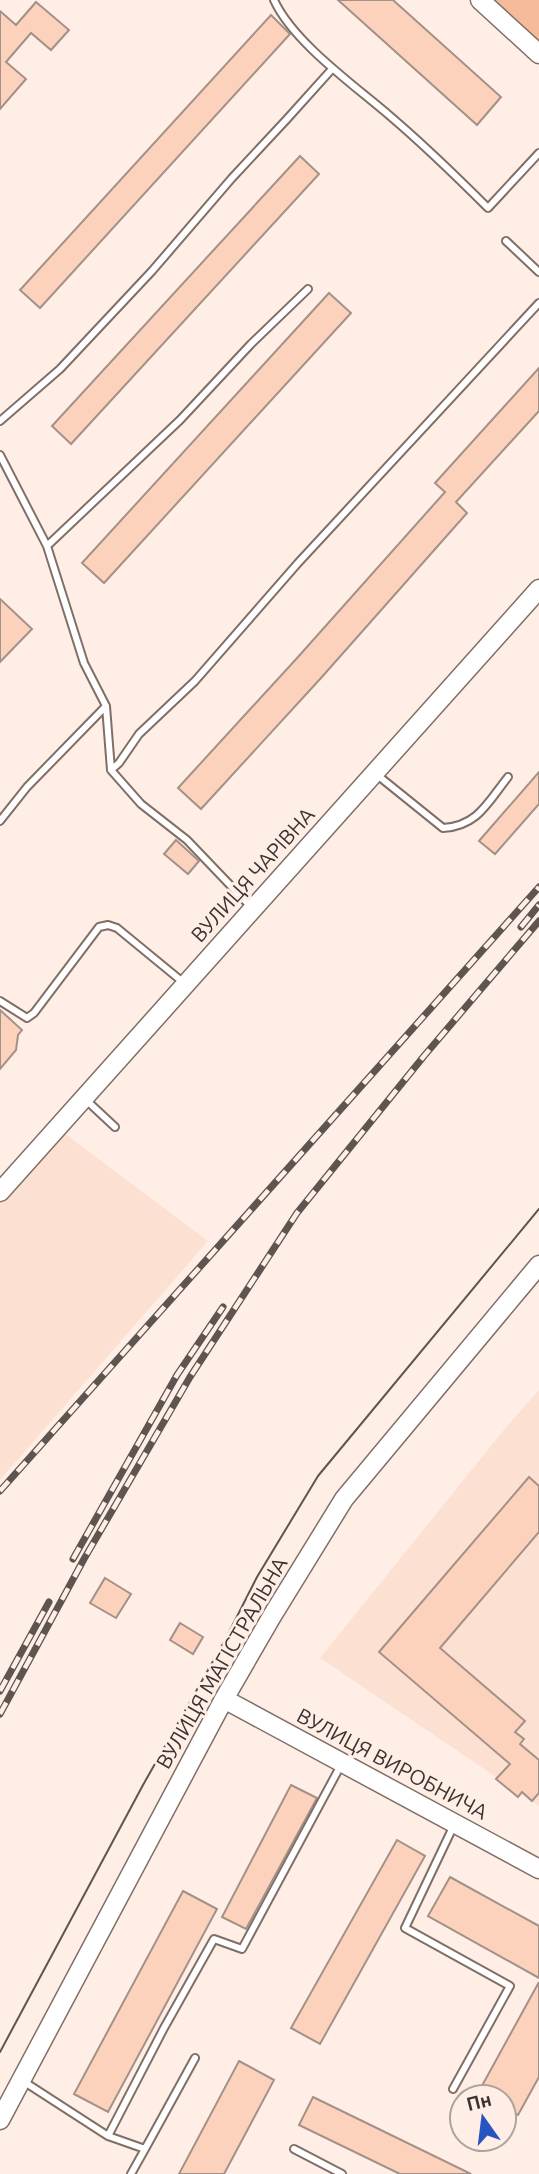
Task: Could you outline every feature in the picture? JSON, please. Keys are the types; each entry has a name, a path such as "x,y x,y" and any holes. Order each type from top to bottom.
{"street":[{"path":"480,0 539,54"},
{"name":"ВУЛИЦЯ ЧАРІВНА","path":"0,1192 539,589"},
{"name":"ВУЛИЦЯ МАГІСТРАЛЬНА","path":"0,2120 223,1699 344,1499 539,1265"},
{"name":"ВУЛИЦЯ ВИРОБНИЧА","path":"223,1699 539,1869"}],"lane":[{"path":"274,0 296,31 332,69 430,151 488,208 539,153"},
{"path":"0,421 69,359 152,271 232,178 332,69"},
{"path":"506,242 539,272"},
{"path":"47,546 180,419 308,289"},
{"path":"111,770 139,734 195,681 298,563 539,303"},
{"path":"0,455 47,546 84,663 107,706 111,770 141,804 187,840 253,909"},
{"path":"0,821 27,787 107,706"},
{"path":"374,773 443,828 458,827 473,820 508,777"},
{"path":"0,1001 27,1018 34,1013 99,927 108,925 117,928 186,984"},
{"path":"84,1098 115,1127"},
{"path":"108,2136 214,1939 242,1949 342,1763"},
{"path":"454,1824 405,1928 510,1986 456,2083"},
{"path":"131,2174 195,2058"},
{"path":"21,2080 108,2136 145,2149"},
{"path":"294,2150 342,2174"}],"shaded area":[{"path":"491,0 539,0 539,43"},
{"path":"64,1133 208,1241 0,1480 0,1204"},
{"path":"539,1390 539,1806 320,1658"}],"building":[{"path":"338,0 393,0 501,97 477,125"},
{"path":"36,2 69,30 51,50 31,33 6,62 26,79 0,109 0,11 16,25"},
{"path":"271,15 290,34 40,308 20,290"},
{"path":"300,156 319,174 71,444 52,426"},
{"path":"329,293 351,313 104,583 82,563"},
{"path":"539,368 539,411 456,502 467,513 201,809 178,788 445,492 435,483"},
{"path":"0,599 32,629 0,662"},
{"path":"539,772 539,804 495,854 479,841"},
{"path":"176,840 199,861 188,874 164,854"},
{"path":"0,1010 22,1030 18,1035 16,1050 0,1069"},
{"path":"529,1477 539,1486 539,1532 440,1648 525,1721 515,1732 524,1739 520,1744 539,1760 539,1793 532,1801 522,1792 518,1797 496,1779 510,1764 379,1652"},
{"path":"105,1578 131,1594 116,1618 90,1603"},
{"path":"180,1623 203,1637 193,1654 170,1640"},
{"path":"291,1785 317,1798 246,1929 222,1917"},
{"path":"397,1840 425,1856 320,2044 291,2028"},
{"path":"450,1877 539,1926 539,1978 428,1916"},
{"path":"183,1891 217,1909 108,2112 74,2094"},
{"path":"539,1982 539,2077 518,2115 518,2083 483,2083"},
{"path":"239,2061 274,2080 224,2174 179,2174"},
{"path":"313,2097 471,2174 400,2174 299,2125"}],"tram line":[{"path":"0,2052 257,1577 318,1476 539,1209"}],"railway":[{"path":"0,1491 539,887"},
{"path":"521,927 539,905"},
{"path":"0,1714 84,1559 190,1377 297,1213 424,1056 539,921"},
{"path":"73,1559 177,1375 223,1307"},
{"path":"0,1691 49,1602"}]}
